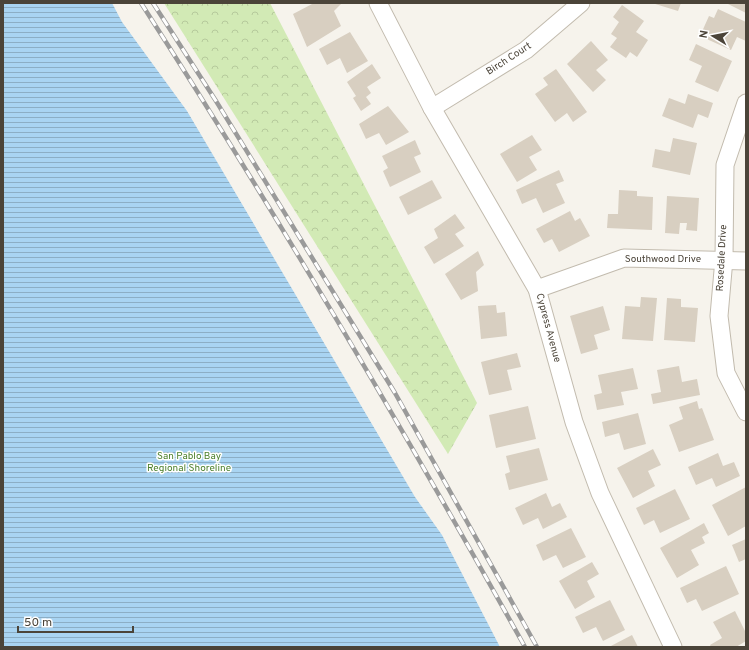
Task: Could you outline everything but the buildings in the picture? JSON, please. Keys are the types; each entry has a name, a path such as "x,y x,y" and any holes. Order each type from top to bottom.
{"street":[{"name":"Cypress Avenue","path":"378,3 432,108 537,290 574,422 600,493 673,647"},
{"name":"Birch Court","path":"432,108 526,50 581,3"},
{"name":"Rosedale Drive","path":"746,103 724,165 724,259 719,316 726,373 746,412"},
{"name":"Southwood Drive","path":"537,290 624,258 724,259 746,261"}],"green space":[{"path":"164,3 270,3 477,403 448,454"}],"water":[{"name":"San Pablo Bay Regional Shoreline","path":"3,3 112,3 122,22 187,111 415,497 442,535 500,647 3,647"}],"railway":[{"path":"141,3 290,241 433,484 525,647"},
{"path":"153,3 216,101 395,393 537,647"}]}
